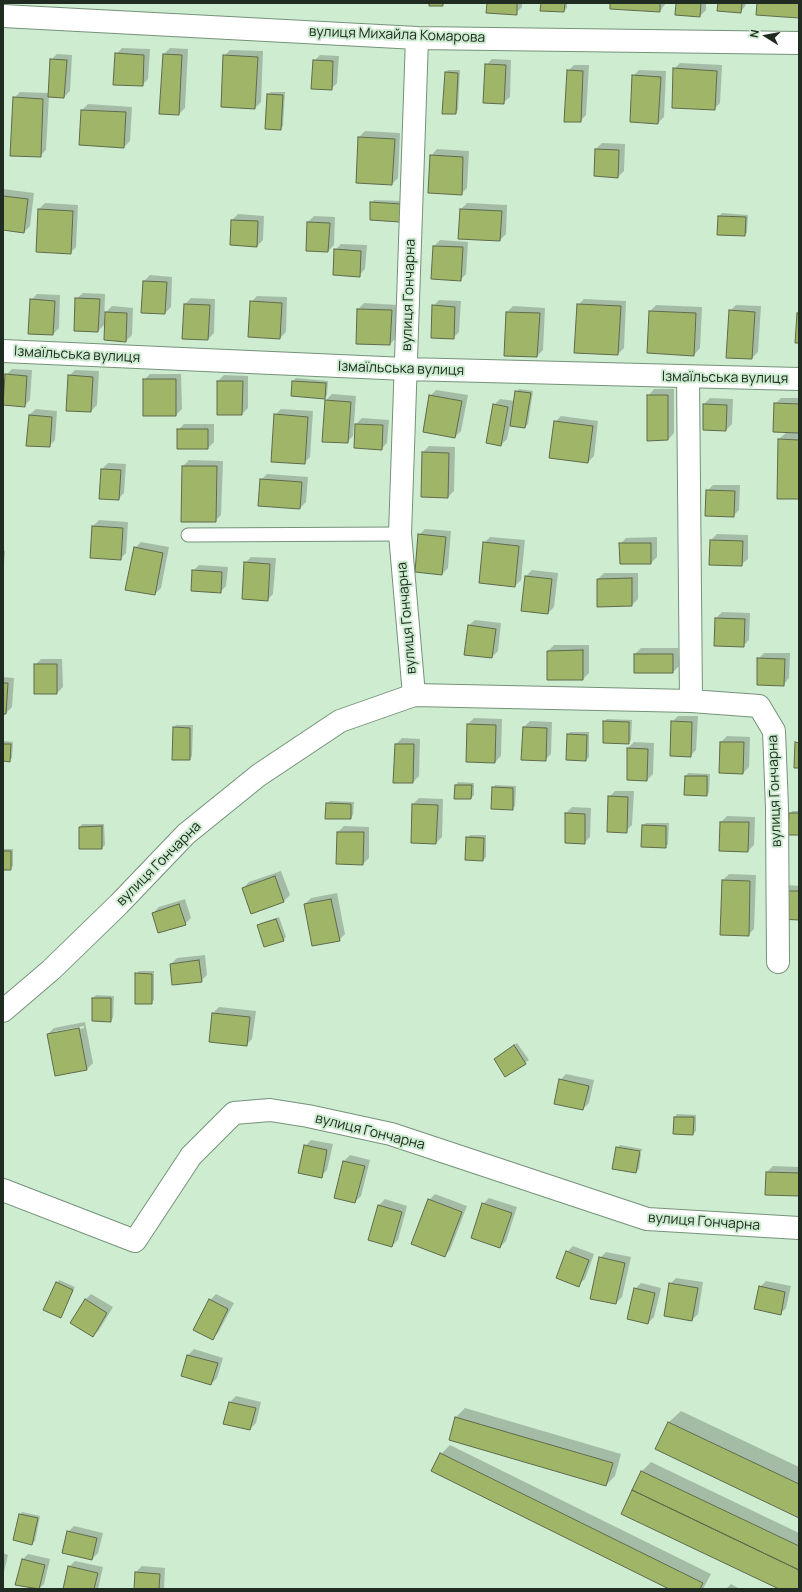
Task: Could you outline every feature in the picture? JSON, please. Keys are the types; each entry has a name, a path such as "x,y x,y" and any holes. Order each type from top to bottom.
{"street":[{"name":"вулиця Михайла Комарова","path":"3,16 417,38 797,49"},
{"name":"вулиця Гончарна","path":"414,695 400,534 417,38"},
{"name":"Ізмаїльська вулиця","path":"3,352 406,369 799,379"},
{"path":"688,377 691,701"},
{"name":"вулиця Гончарна","path":"3,1011 62,959 119,904 186,834 259,775 340,721 414,695 691,701 759,706 774,731 777,808 778,962"},
{"name":"вулиця Гончарна","path":"3,1190 135,1241 191,1156 234,1113 270,1110 308,1116 391,1134 647,1219 799,1228"}],"lane":[{"path":"188,535 400,534"}],"building":[{"path":"429,3 443,3 443,6 429,6"},
{"path":"487,3 517,3 517,15 486,13"},
{"path":"541,3 565,3 564,12 540,11"},
{"path":"610,3 660,3 660,12 610,9"},
{"path":"676,3 701,3 700,17 675,15"},
{"path":"718,3 742,3 741,13 717,11"},
{"path":"757,3 799,3 799,18 756,15"},
{"path":"115,53 144,55 143,86 113,85"},
{"path":"163,54 182,55 179,115 159,114"},
{"path":"223,55 258,57 255,109 221,107"},
{"path":"50,59 67,60 64,98 48,97"},
{"path":"313,60 333,61 332,90 311,89"},
{"path":"485,64 506,65 504,104 483,103"},
{"path":"673,68 717,71 715,110 672,108"},
{"path":"567,70 583,71 581,122 564,122"},
{"path":"445,72 458,73 456,114 442,114"},
{"path":"632,75 661,77 658,124 630,122"},
{"path":"267,94 283,95 281,130 265,129"},
{"path":"13,97 43,99 41,157 10,156"},
{"path":"81,110 126,112 124,148 79,145"},
{"path":"358,137 395,139 392,185 356,183"},
{"path":"595,149 619,150 618,178 594,176"},
{"path":"430,155 463,157 462,195 428,193"},
{"path":"3,196 28,199 24,233 3,230"},
{"path":"370,202 401,204 400,222 370,220"},
{"path":"38,209 73,211 71,254 36,252"},
{"path":"460,209 502,211 500,241 458,239"},
{"path":"718,216 746,217 745,236 717,235"},
{"path":"231,220 258,221 257,247 230,245"},
{"path":"307,222 330,223 328,252 306,251"},
{"path":"433,246 463,247 461,281 431,279"},
{"path":"334,249 361,251 360,277 333,275"},
{"path":"143,281 167,282 165,314 141,313"},
{"path":"75,298 100,299 98,332 74,331"},
{"path":"30,299 55,301 53,335 28,334"},
{"path":"250,301 282,303 280,339 248,337"},
{"path":"184,304 210,305 208,340 182,339"},
{"path":"577,304 621,306 618,355 574,353"},
{"path":"432,305 455,307 454,339 431,338"},
{"path":"357,309 392,310 390,345 356,344"},
{"path":"729,310 755,312 752,359 726,358"},
{"path":"649,311 696,313 694,356 647,353"},
{"path":"105,312 127,313 126,342 104,340"},
{"path":"506,312 540,313 537,357 504,356"},
{"path":"797,313 799,313 799,343 795,343"},
{"path":"5,374 27,376 25,407 3,405"},
{"path":"68,375 93,377 91,412 66,411"},
{"path":"143,379 176,379 176,416 143,416"},
{"path":"217,381 243,381 242,415 217,415"},
{"path":"292,381 326,383 325,399 291,396"},
{"path":"515,391 531,393 525,428 510,426"},
{"path":"429,395 462,401 455,438 423,432"},
{"path":"647,395 668,395 668,440 647,441"},
{"path":"325,400 351,402 348,443 322,442"},
{"path":"774,403 799,404 799,433 773,432"},
{"path":"493,404 508,407 501,446 486,443"},
{"path":"703,404 727,405 726,431 703,430"},
{"path":"274,414 308,417 305,464 271,462"},
{"path":"29,415 52,417 50,447 26,446"},
{"path":"554,421 593,426 588,463 549,458"},
{"path":"355,424 383,425 382,450 354,448"},
{"path":"177,429 208,429 208,449 177,449"},
{"path":"778,439 799,440 799,499 777,499"},
{"path":"422,452 449,453 448,498 421,497"},
{"path":"182,466 217,466 216,522 181,522"},
{"path":"101,469 121,470 119,500 99,499"},
{"path":"260,479 302,482 300,509 258,506"},
{"path":"706,490 735,491 734,517 705,516"},
{"path":"92,526 123,528 121,560 90,558"},
{"path":"418,534 446,537 442,575 415,572"},
{"path":"710,540 743,541 742,566 709,565"},
{"path":"483,542 519,546 515,587 479,583"},
{"path":"619,543 651,543 651,564 620,564"},
{"path":"134,547 163,553 155,595 125,590"},
{"path":"244,562 270,564 268,601 242,599"},
{"path":"192,570 222,572 221,593 191,591"},
{"path":"525,576 552,579 548,614 521,611"},
{"path":"632,578 632,606 597,607 597,579"},
{"path":"715,618 745,619 744,647 714,646"},
{"path":"468,625 496,629 492,658 464,655"},
{"path":"583,650 583,680 547,680 547,651"},
{"path":"634,654 673,654 673,673 634,673"},
{"path":"757,658 785,659 784,686 757,685"},
{"path":"34,664 57,664 57,694 34,694"},
{"path":"3,683 8,683 6,714 3,714"},
{"path":"603,721 629,722 629,744 603,743"},
{"path":"671,721 692,722 691,757 670,756"},
{"path":"467,724 496,725 495,763 466,762"},
{"path":"173,727 190,728 190,760 172,760"},
{"path":"523,727 547,728 546,761 521,760"},
{"path":"567,734 587,735 586,761 566,760"},
{"path":"720,742 744,742 743,774 719,773"},
{"path":"795,742 799,743 799,768 794,768"},
{"path":"3,744 11,744 10,762 3,761"},
{"path":"395,744 414,744 413,783 393,783"},
{"path":"627,748 648,749 647,781 627,780"},
{"path":"685,776 707,776 707,796 684,795"},
{"path":"455,785 472,785 471,799 454,799"},
{"path":"492,787 513,788 513,810 491,809"},
{"path":"608,796 628,797 627,833 607,832"},
{"path":"326,803 351,804 351,819 325,819"},
{"path":"412,804 438,805 436,844 411,843"},
{"path":"565,813 585,814 585,844 565,843"},
{"path":"789,813 799,813 799,835 788,835"},
{"path":"720,822 749,822 748,852 719,851"},
{"path":"642,825 666,826 666,848 641,847"},
{"path":"102,826 102,849 79,849 79,827"},
{"path":"337,832 364,832 363,865 336,864"},
{"path":"466,837 484,838 483,861 465,860"},
{"path":"3,851 11,851 11,870 3,870"},
{"path":"275,876 284,902 251,914 242,888"},
{"path":"722,880 750,881 749,936 720,935"},
{"path":"781,891 799,891 799,920 780,919"},
{"path":"331,899 340,941 312,946 304,904"},
{"path":"179,904 186,925 158,933 152,913"},
{"path":"276,919 284,941 264,947 257,925"},
{"path":"199,960 202,982 172,985 170,964"},
{"path":"135,973 152,974 152,1004 135,1004"},
{"path":"92,998 111,998 111,1022 92,1021"},
{"path":"212,1013 250,1017 247,1046 209,1042"},
{"path":"79,1028 87,1070 55,1076 47,1034"},
{"path":"514,1045 526,1064 505,1077 494,1059"},
{"path":"559,1079 589,1086 583,1110 554,1104"},
{"path":"674,1117 694,1117 693,1135 673,1134"},
{"path":"304,1145 327,1150 322,1178 298,1173"},
{"path":"616,1147 640,1151 636,1173 612,1169"},
{"path":"343,1161 365,1166 355,1203 334,1198"},
{"path":"766,1172 799,1173 799,1196 765,1195"},
{"path":"428,1199 462,1212 445,1257 411,1244"},
{"path":"482,1203 512,1213 500,1248 471,1238"},
{"path":"378,1205 402,1212 392,1247 368,1240"},
{"path":"566,1251 589,1260 579,1287 556,1278"},
{"path":"599,1257 625,1263 616,1304 590,1299"},
{"path":"56,1282 73,1290 61,1318 43,1310"},
{"path":"669,1283 698,1288 692,1321 664,1316"},
{"path":"759,1286 785,1292 781,1315 754,1309"},
{"path":"634,1288 655,1293 648,1324 627,1319"},
{"path":"85,1299 107,1313 93,1337 70,1323"},
{"path":"209,1299 228,1309 213,1340 193,1330"},
{"path":"187,1355 218,1363 211,1385 181,1376"},
{"path":"229,1402 256,1408 250,1430 223,1424"},
{"path":"455,1417 613,1463 606,1486 449,1440"},
{"path":"668,1422 799,1484 799,1518 655,1449"},
{"path":"440,1453 703,1583 700,1589 669,1589 431,1471"},
{"path":"641,1471 799,1546 799,1570 632,1490"},
{"path":"632,1490 799,1570 799,1589 779,1589 621,1514"},
{"path":"19,1514 38,1518 32,1545 13,1540"},
{"path":"67,1531 97,1538 92,1560 62,1553"},
{"path":"22,1559 45,1565 39,1589 15,1585"},
{"path":"68,1566 98,1573 94,1589 63,1589"},
{"path":"135,1572 160,1574 159,1589 134,1589"}]}
